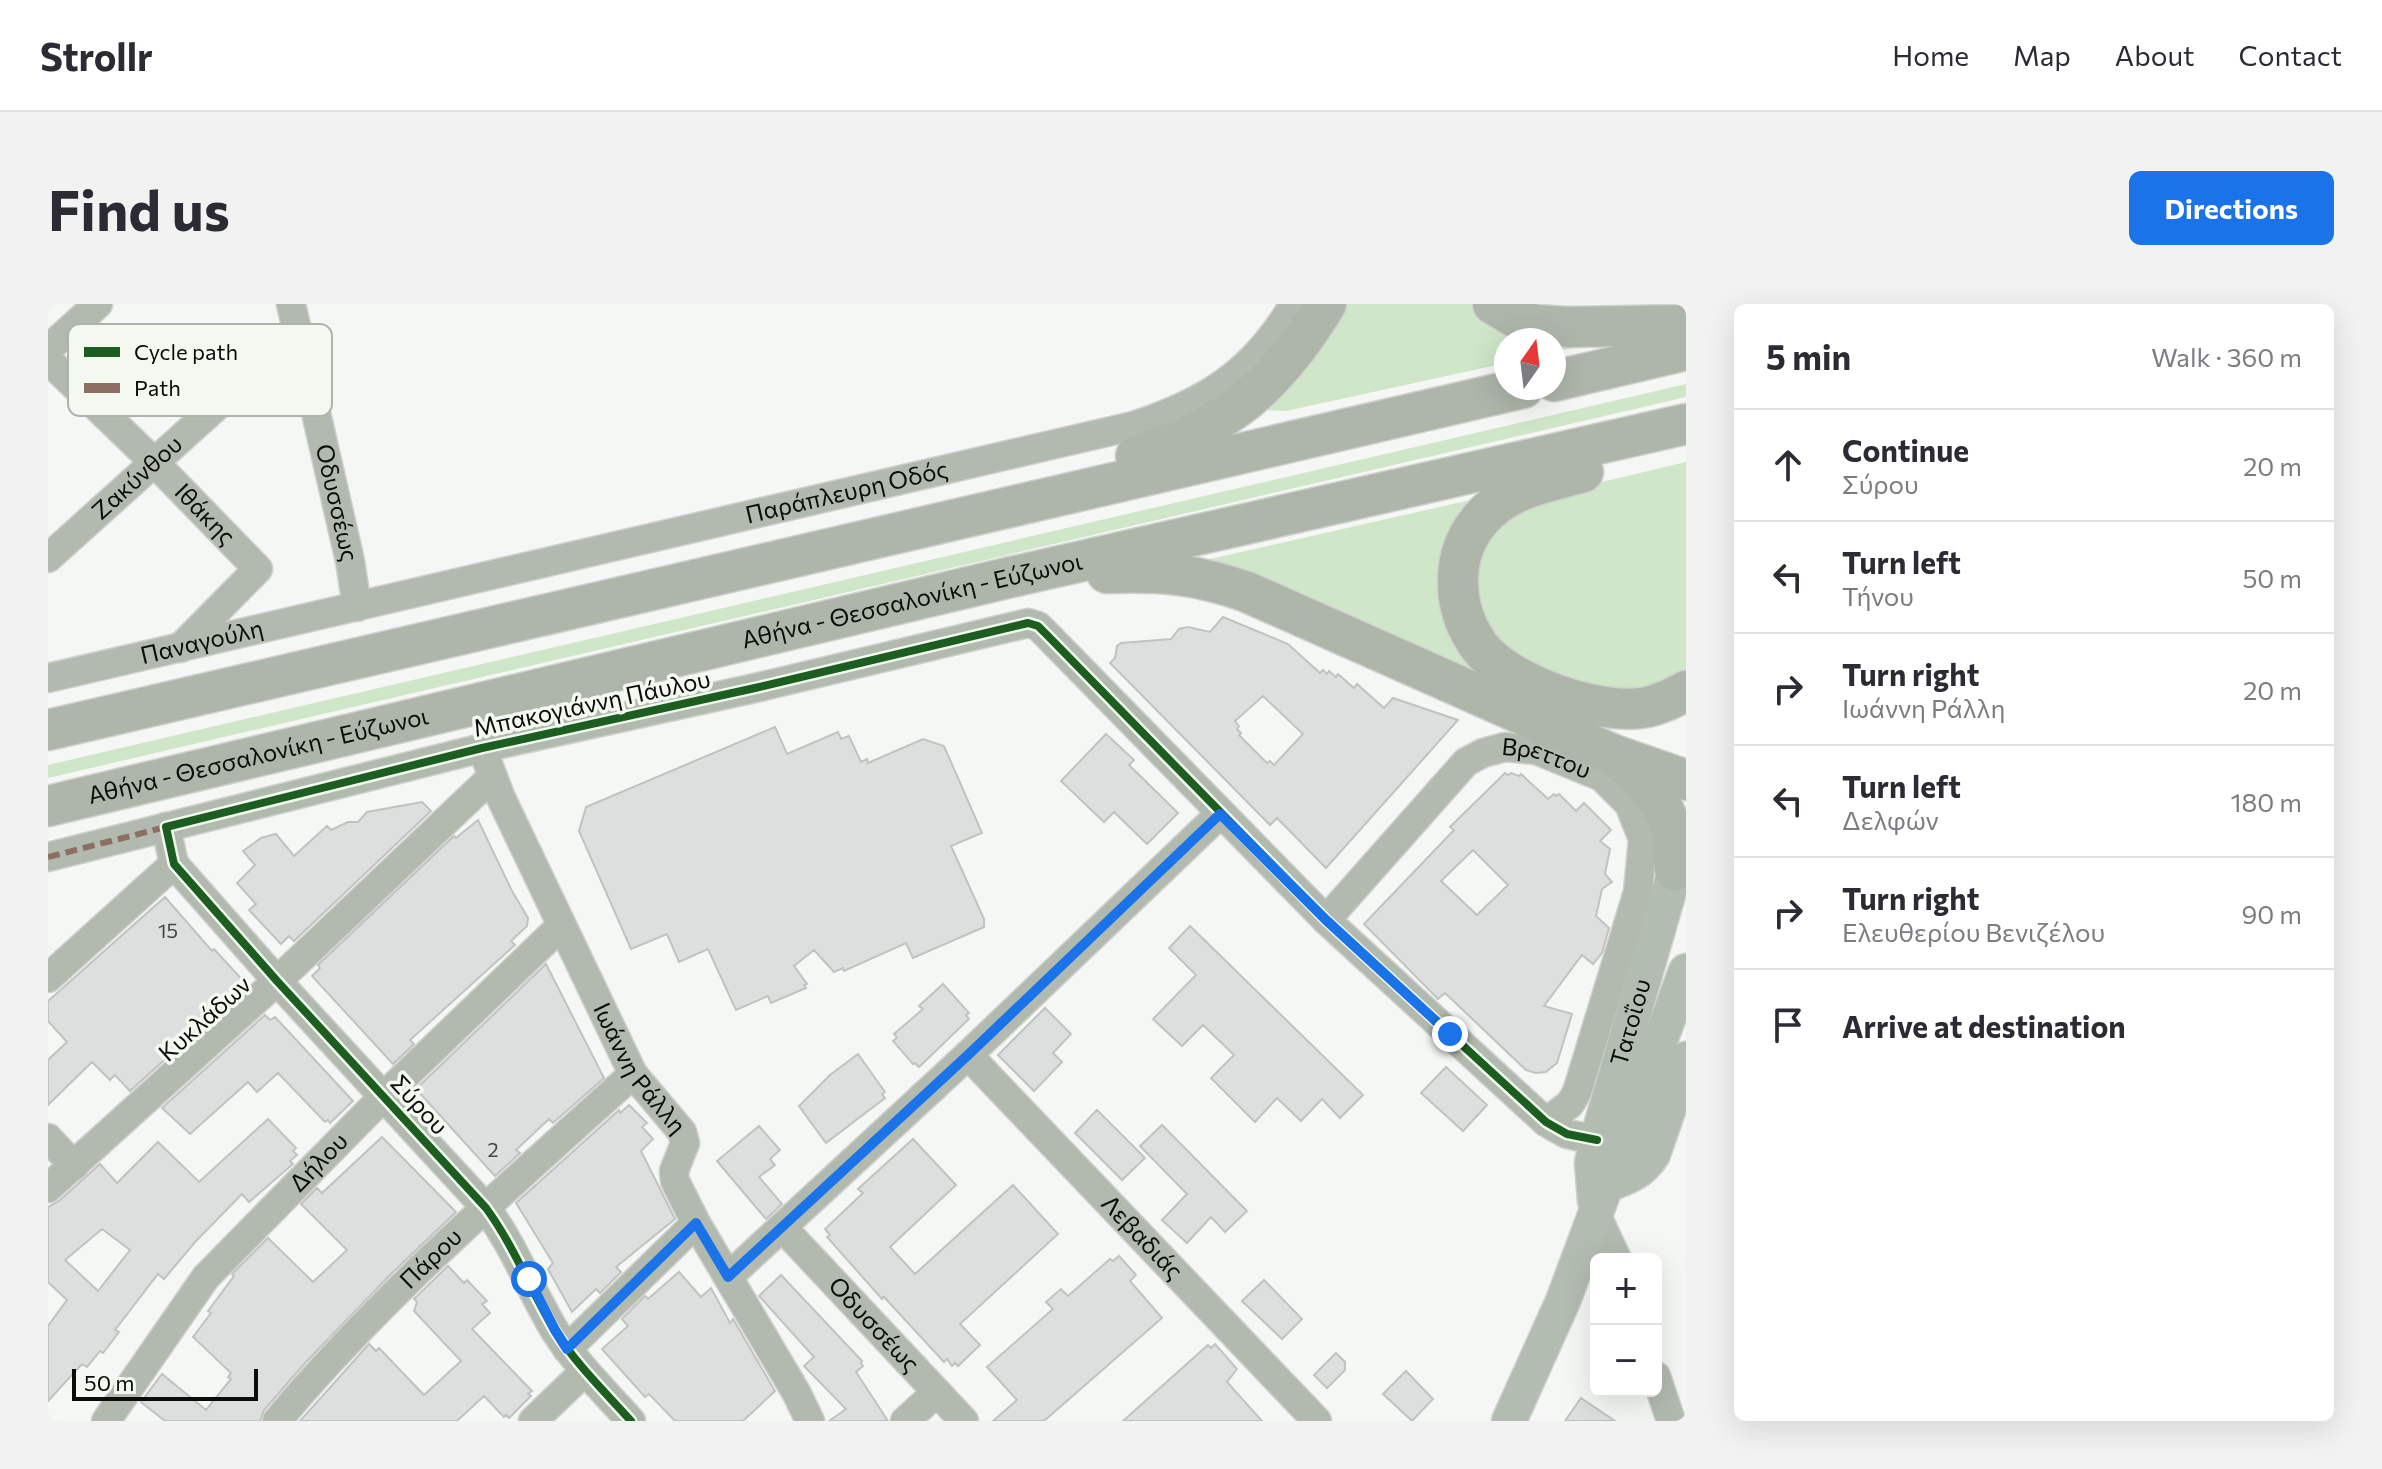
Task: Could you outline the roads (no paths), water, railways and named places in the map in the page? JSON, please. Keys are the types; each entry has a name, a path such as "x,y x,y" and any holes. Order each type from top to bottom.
{"highway":[{"path":"971,517 1178,442 1219,421 1256,394 1289,360 1326,304"},
{"path":"1493,304 1520,320 1536,325 1686,325"},
{"path":"1566,378 1686,350"},
{"path":"48,730 1494,395"},
{"path":"1681,425 1591,470 1518,492 1498,503 1468,536 1459,558 1458,593 1465,623 1481,648 1501,665 1528,681 1590,704 1618,709 1645,708 1686,691"},
{"name":"Αθήνα - Θεσσαλονίκη - Εύζωνοι","path":"48,806 1007,578 1681,425"},
{"path":"1007,578 1151,572 1185,574 1218,582 1247,592 1614,755 1686,780"},
{"path":"1614,755 1644,783 1660,805 1681,852"}],"main road":[{"name":"Τατοΐου","path":"1602,1199 1592,1163 1597,1140 1681,852"},
{"name":"Τατοΐου","path":"1509,1421 1563,1301 1686,971"},
{"path":"1602,1199 1646,1165 1653,1154 1686,1060"},
{"path":"1563,1301 1590,1283"}],"street":[{"path":"76,324 98,304"},
{"name":"Οδυσσέως","path":"291,304 296,324"},
{"name":"Παράπλευρη Οδός","path":"357,607 1133,426 1189,405 1227,383 1272,339 1294,304"},
{"path":"48,349 68,331"},
{"name":"Ιθάκης","path":"48,360 68,379"},
{"name":"Ιθάκης","path":"106,416 258,569 180,648"},
{"name":"Ζακύνθου","path":"48,558 204,416"},
{"name":"Οδυσσέως","path":"317,416 350,561 357,607"},
{"name":"Παναγούλη","path":"48,678 357,607"},
{"name":"Μπακογιάννη Πάυλου","path":"48,857 482,748 755,688 1028,623 1038,626 1220,814"},
{"name":"Βρεττου","path":"1326,920 1466,762 1483,753 1505,747 1536,750 1602,777 1629,804 1643,839 1638,892 1577,1092 1570,1104 1546,1122"},
{"name":"Ιωάννη Ράλλη","path":"482,748 491,778 560,927 633,1074 682,1132 685,1143 674,1171 675,1181 810,1421"},
{"name":"Κυκλάδων","path":"48,1188 277,981 491,778"},
{"path":"728,1277 968,1055 1220,814 1326,920 1546,1122 1567,1134 1597,1140"},
{"name":"Σύρου","path":"166,827 174,864 486,1208 502,1230 567,1349 631,1421"},
{"path":"48,978 174,864"},
{"name":"Δήλου","path":"106,1421 206,1277 384,1096 560,927"},
{"name":"Λεβαδιάς","path":"968,1055 1317,1421"},
{"name":"Πάρου","path":"277,1421 305,1387 424,1266 633,1074"},
{"path":"48,1138 74,1166"},
{"path":"1602,1199 1616,1253"},
{"path":"567,1349 696,1223"},
{"name":"Οδυσσέως","path":"782,1227 964,1421"},
{"path":"533,1421 585,1371"},
{"path":"1662,1382 1686,1396"},
{"path":"905,1421 936,1393"},
{"path":"1662,1393 1671,1421"}]}
